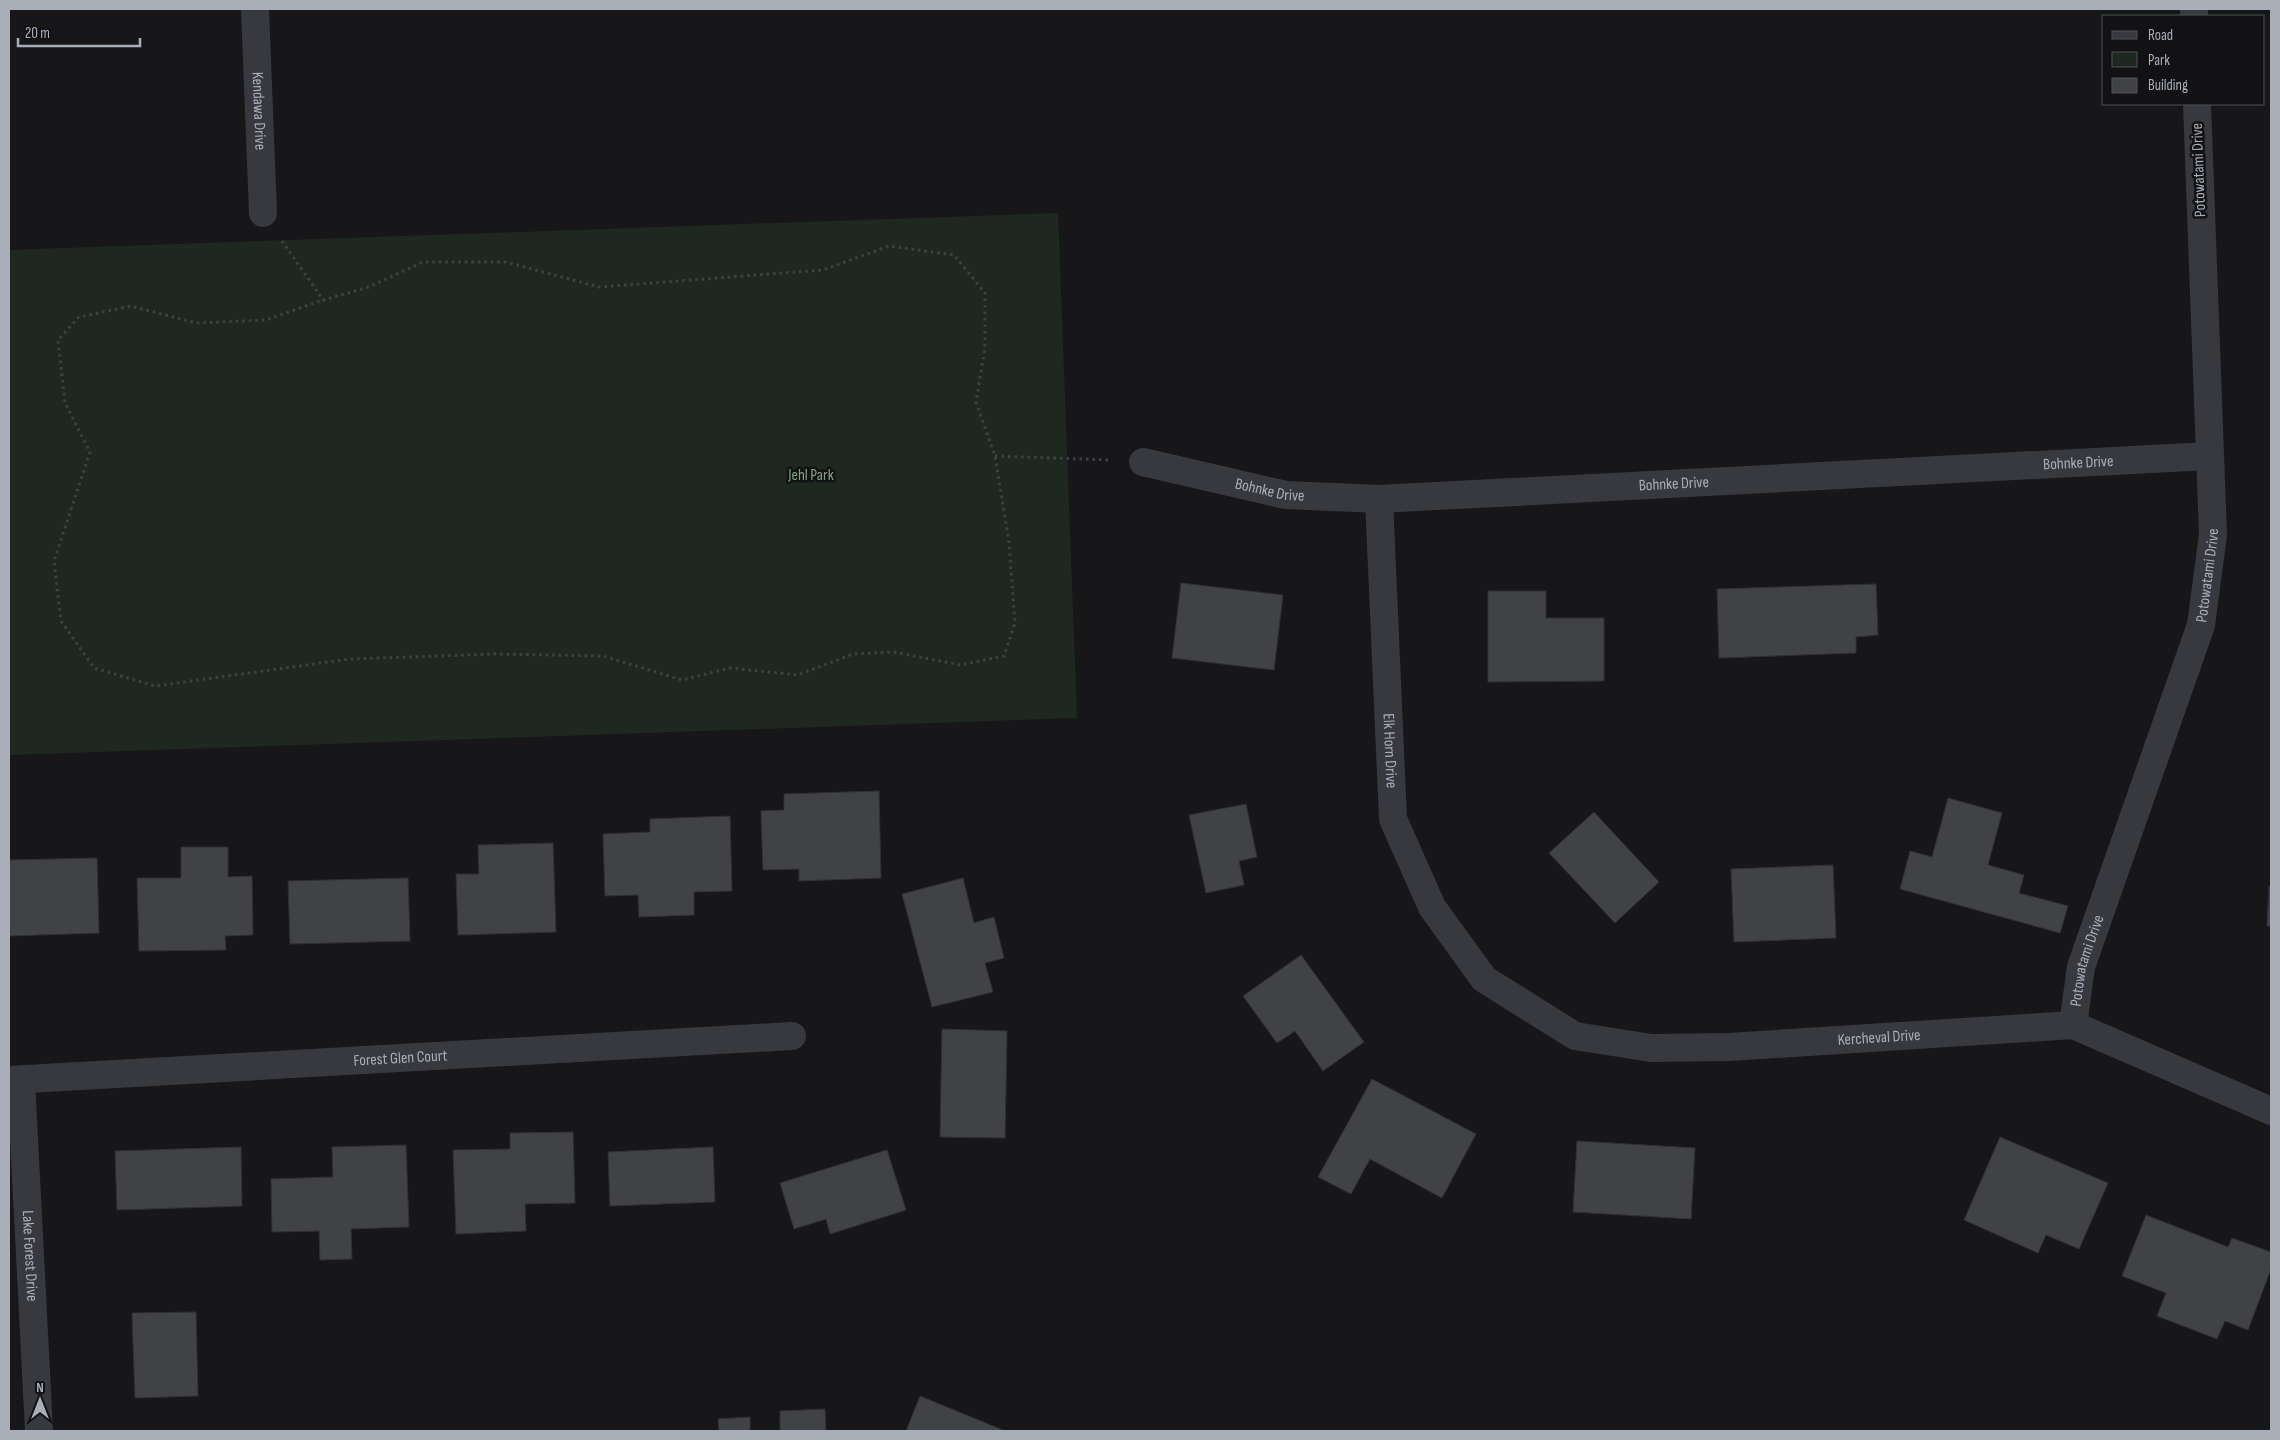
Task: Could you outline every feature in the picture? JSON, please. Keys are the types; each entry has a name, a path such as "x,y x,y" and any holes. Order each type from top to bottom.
{"street":[{"name":"Kendawa Drive","path":"255,9 264,213"},
{"name":"Potowatami Drive","path":"2073,1025 2081,967 2201,625 2213,535 2197,105"},
{"name":"Bohnke Drive","path":"1143,462 1286,495 1379,499 2209,456"},
{"name":"Elk Horn Drive","path":"1379,499 1393,819 1432,907 1484,979"},
{"name":"Kercheval Drive","path":"1484,979 1575,1036 1650,1048 1729,1047 2073,1025 2271,1111"},
{"name":"Forest Glen Court","path":"15,1080 792,1036"},
{"name":"Lake Forest Drive","path":"15,1080 39,1431"}],"path":[{"path":"264,213 322,300"},
{"path":"889,246 954,255 985,293 985,348 976,402 995,456 1009,542 1015,623 1004,656 960,665 894,652 853,654 798,675 730,668 682,680 603,656 494,654 350,658 155,686 94,668 61,620 54,562 90,452 65,403 58,340 79,317 131,306 196,322 266,320 322,300 369,286 423,262 506,262 599,286 823,270 889,246"},
{"path":"995,456 1143,462"}],"green space":[{"name":"Jehl Park","path":"1058,213 1077,718 9,755 9,250"}],"building":[{"path":"1181,583 1283,595 1274,670 1172,658"},
{"path":"1876,584 1878,635 1856,637 1856,653 1719,658 1717,589"},
{"path":"1488,591 1546,591 1546,618 1604,618 1604,681 1488,682"},
{"path":"879,791 881,878 799,881 799,869 763,870 761,811 784,810 784,794"},
{"path":"1948,798 2002,813 1988,865 2024,875 2019,893 2068,906 2060,933 1900,889 1910,851 1932,857"},
{"path":"1246,804 1257,857 1239,861 1244,885 1206,893 1189,815"},
{"path":"1594,812 1659,882 1615,923 1549,853"},
{"path":"730,816 732,891 694,892 694,915 639,917 638,895 605,896 603,834 650,832 650,819"},
{"path":"553,843 556,932 458,935 456,874 479,874 478,845"},
{"path":"181,847 228,847 228,877 252,876 253,935 225,936 226,950 139,951 137,878 181,878"},
{"path":"97,858 99,933 9,936 9,860"},
{"path":"1833,865 1836,938 1734,942 1731,869"},
{"path":"408,878 410,941 290,944 288,881"},
{"path":"963,878 974,923 994,917 1004,958 985,963 993,992 932,1007 902,894"},
{"path":"2269,886 2271,886 2271,926 2267,926"},
{"path":"1301,955 1364,1042 1323,1071 1295,1031 1277,1043 1243,996"},
{"path":"942,1029 1007,1031 1005,1138 940,1137"},
{"path":"1372,1079 1476,1134 1442,1198 1370,1159 1351,1194 1318,1177"},
{"path":"573,1132 575,1203 525,1204 526,1231 456,1234 453,1150 510,1149 510,1133"},
{"path":"2000,1137 2108,1183 2079,1249 2046,1235 2038,1253 1964,1220"},
{"path":"1577,1141 1695,1148 1691,1219 1573,1212"},
{"path":"406,1145 409,1227 351,1229 352,1259 320,1260 319,1231 272,1232 271,1179 333,1177 332,1147"},
{"path":"241,1147 242,1206 117,1210 115,1151"},
{"path":"713,1147 715,1202 610,1206 608,1152"},
{"path":"887,1150 906,1210 830,1234 826,1219 794,1229 780,1183"},
{"path":"2146,1215 2228,1247 2232,1238 2271,1252 2271,1269 2248,1330 2225,1321 2217,1339 2157,1316 2166,1293 2122,1276"},
{"path":"196,1312 198,1396 135,1398 132,1313"},
{"path":"920,1396 1005,1431 906,1431"},
{"path":"825,1409 826,1431 780,1431 780,1411"},
{"path":"750,1417 750,1431 719,1431 718,1419"}]}
